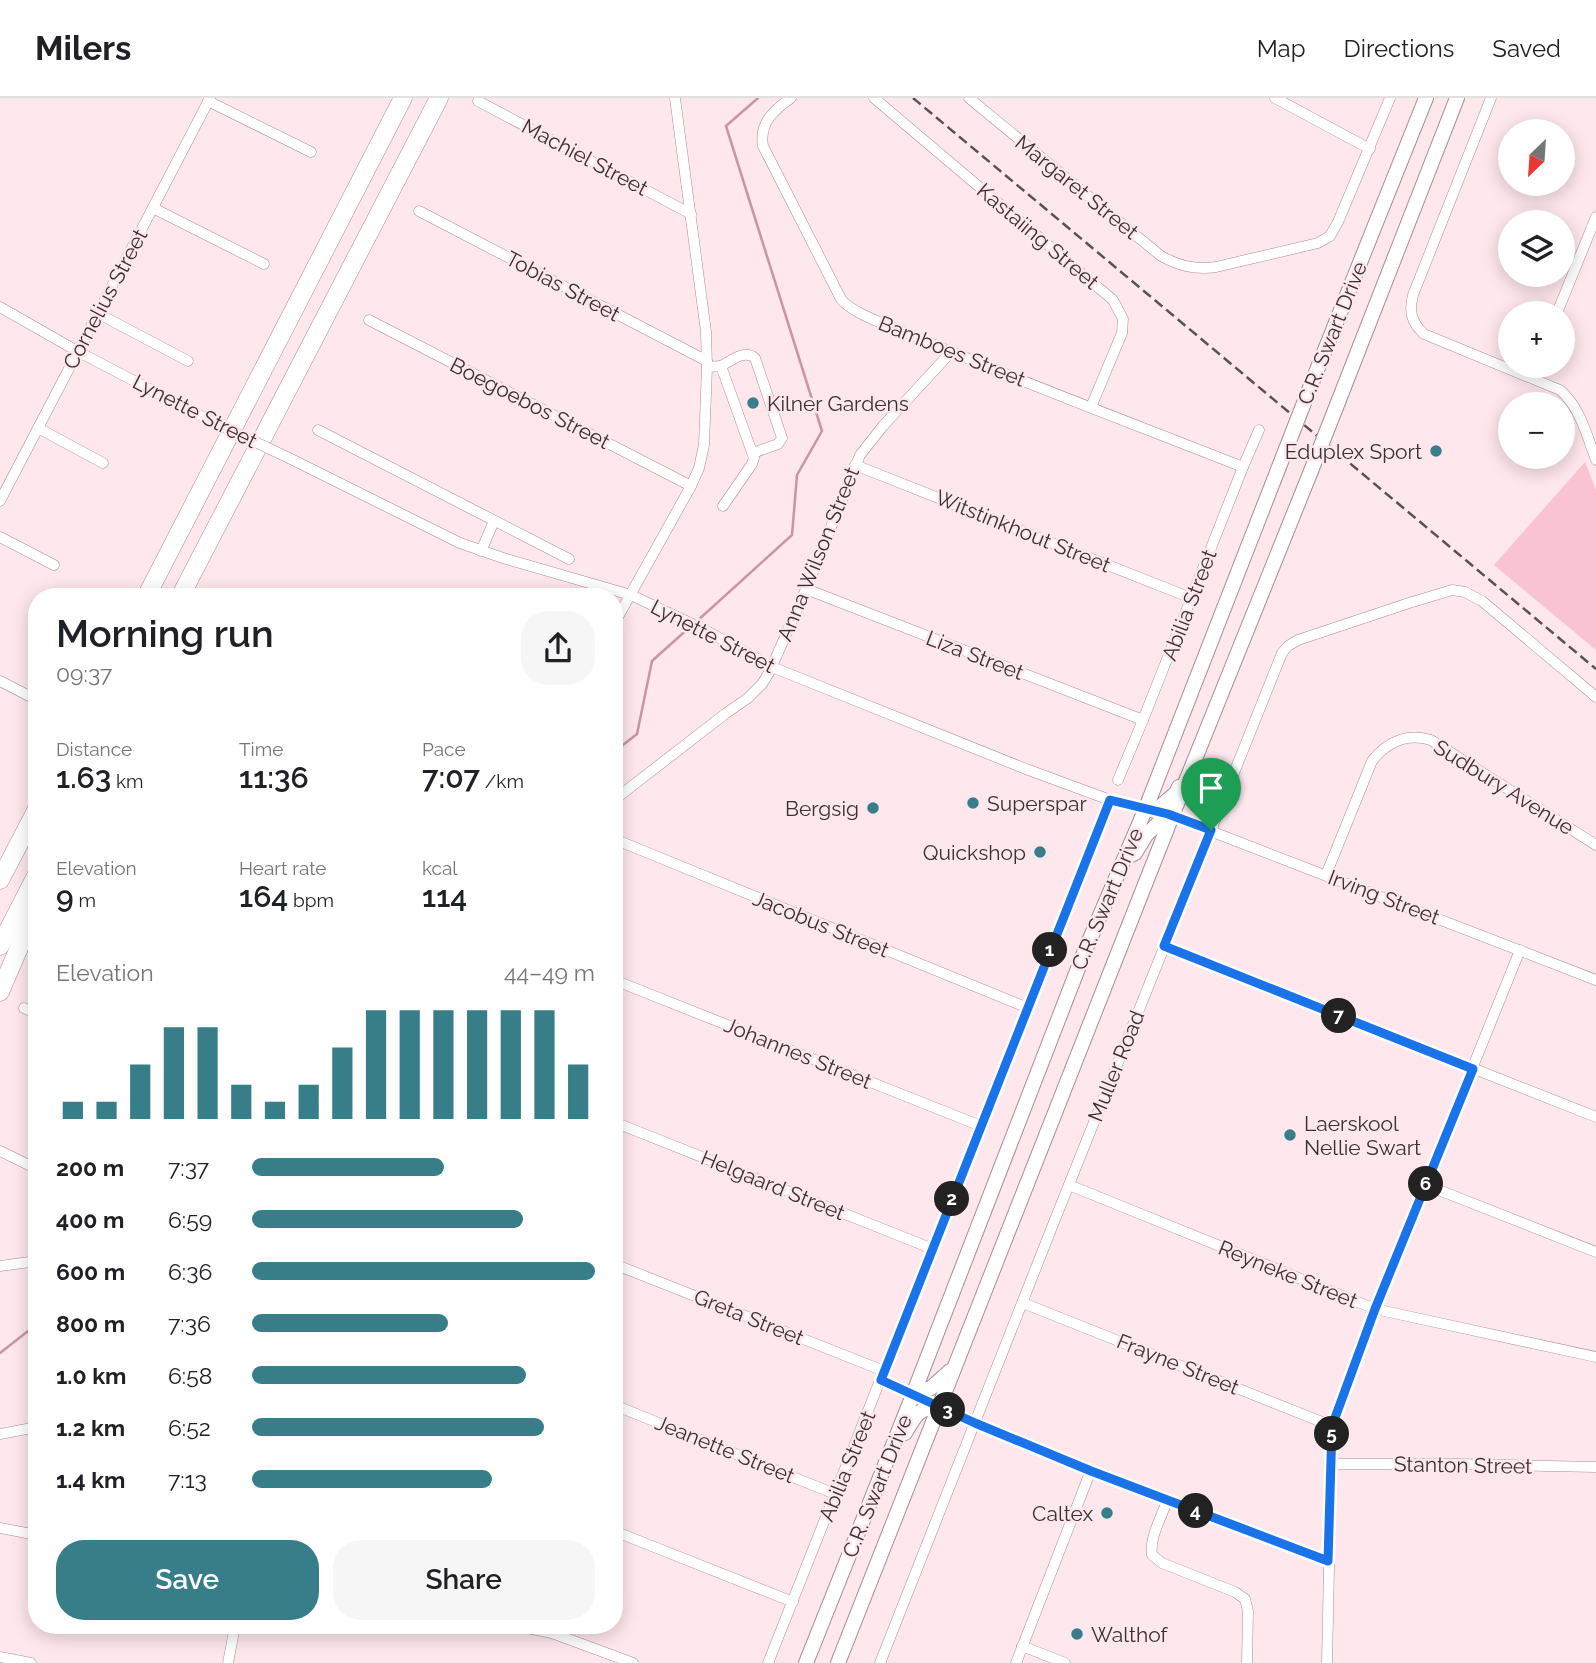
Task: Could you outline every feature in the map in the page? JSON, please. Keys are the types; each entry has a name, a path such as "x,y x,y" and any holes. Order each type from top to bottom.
{"highway":[{"path":"151,588 403,98"},
{"path":"185,588 439,98"},
{"path":"0,880 28,826"},
{"path":"0,946 28,892"},
{"path":"0,992 28,927"}],"main road":[{"name":"C.R. Swart Drive","path":"838,1663 955,1365 1161,812 1286,449 1426,98"},
{"name":"C.R. Swart Drive","path":"806,1663 1081,961 1125,858 1189,775 1457,98"},
{"path":"1125,858 1135,853 1161,812"},
{"path":"913,1393 931,1388 955,1365"},
{"path":"891,1449 903,1437 920,1410 939,1406"}],"street":[{"path":"623,609 691,486 703,453 707,364 705,318 675,98"},
{"name":"Bamboes Street","path":"790,98 772,113 764,128 764,149 842,301 858,312 951,352 1243,467"},
{"name":"Kastaiing Street","path":"874,98 1113,300 1123,319 1122,333 1091,407"},
{"name":"Margaret Street","path":"968,98 1161,256 1191,268 1216,267 1324,240 1336,226 1370,149"},
{"path":"1275,98 1370,149 1390,98"},
{"path":"1491,98 1411,305 1412,320 1424,334 1498,363"},
{"path":"209,99 311,152"},
{"name":"Cornelius Street","path":"0,500 209,99"},
{"name":"Machiel Street","path":"478,101 691,214"},
{"path":"153,208 264,264"},
{"name":"Tobias Street","path":"419,211 707,364"},
{"path":"1562,301 1595,222"},
{"name":"Lynette Street","path":"0,307 203,417 291,458 440,534 481,551 607,588"},
{"path":"97,313 188,361"},
{"name":"Boegoebos Street","path":"369,320 691,486"},
{"name":"Anna Wilson Street","path":"623,793 748,698 762,684 806,589 860,455 951,352"},
{"path":"707,364 721,366 744,354 755,358 782,438 779,444 752,453"},
{"path":"721,366 754,458 723,506"},
{"path":"1535,378 1570,398 1596,460"},
{"path":"38,428 103,463"},
{"path":"318,430 569,559"},
{"name":"Abilia Street","path":"1118,780 1259,430"},
{"name":"Witstinkhout Street","path":"855,465 1191,598"},
{"path":"481,551 494,521"},
{"path":"0,537 54,565"},
{"name":"Liza Street","path":"806,589 1143,720"},
{"name":"Muller Road","path":"880,1663 1282,653 1298,640 1447,591 1465,592 1482,601 1596,697"},
{"name":"Lynette Street","path":"623,593 677,616 772,667 1026,769 1110,800 1161,812"},
{"path":"0,681 28,695"},
{"name":"Sudbury Avenue","path":"1326,875 1372,761 1379,751 1392,743 1414,737 1431,740 1596,845"},
{"name":"Abilia Street","path":"768,1663 1110,800"},
{"name":"Irving Street","path":"1161,812 1596,980"},
{"name":"Jacobus Street","path":"623,843 1028,1008"},
{"path":"1164,946 1596,1117"},
{"path":"1327,1663 1332,1426 1375,1309 1520,950"},
{"name":"Johannes Street","path":"623,984 981,1126"},
{"path":"24,1008 28,1010"},
{"name":"Helgaard Street","path":"623,1126 933,1249"},
{"path":"0,1151 28,1165"},
{"name":"Reyneke Street","path":"1069,1185 1375,1309 1596,1357"},
{"path":"1426,1185 1596,1252"},
{"path":"0,1266 28,1262"},
{"name":"Greta Street","path":"623,1268 883,1375 975,1423 1167,1501 1328,1561"},
{"name":"Frayne Street","path":"1023,1303 1332,1426"},
{"name":"Jeanette Street","path":"623,1409 835,1494"},
{"path":"0,1435 28,1429"},
{"name":"Stanton Street","path":"1331,1464 1596,1467"},
{"path":"1016,1663 1091,1471"},
{"path":"1167,1501 1154,1537 1152,1555 1162,1563 1235,1592 1245,1599 1248,1611 1247,1663"},
{"path":"0,1528 28,1533"},
{"path":"623,1535 793,1602"},
{"path":"228,1663 233,1634"},
{"path":"555,1634 633,1663"},
{"path":"1022,1646 1065,1663"},
{"path":"0,1657 31,1663"}],"shaded area":[{"path":"1585,462 1596,490 1596,650 1494,565"}],"waterway":[{"path":"696,622 792,535 797,475 822,431 726,126 758,98"},
{"path":"623,745 637,734 652,661 691,626"},
{"path":"0,1353 28,1331"}],"railway":[{"path":"913,98 1596,669"}],"place":[{"name":"Kilner Gardens","path":"753,403"},
{"name":"Eduplex Sport","path":"1436,451"},
{"name":"Superspar","path":"973,803"},
{"name":"Bergsig","path":"873,808"},
{"name":"Quickshop","path":"1040,852"},
{"name":"Laerskool Nellie Swart","path":"1290,1135"},
{"name":"Caltex","path":"1107,1513"},
{"name":"Walthof","path":"1077,1634"}],"route":[{"path":"1110,800 1168,814 1211,830 1164,946 1473,1069 1375,1309 1332,1426 1328,1561 1091,1471 881,1380 1110,800"}]}
